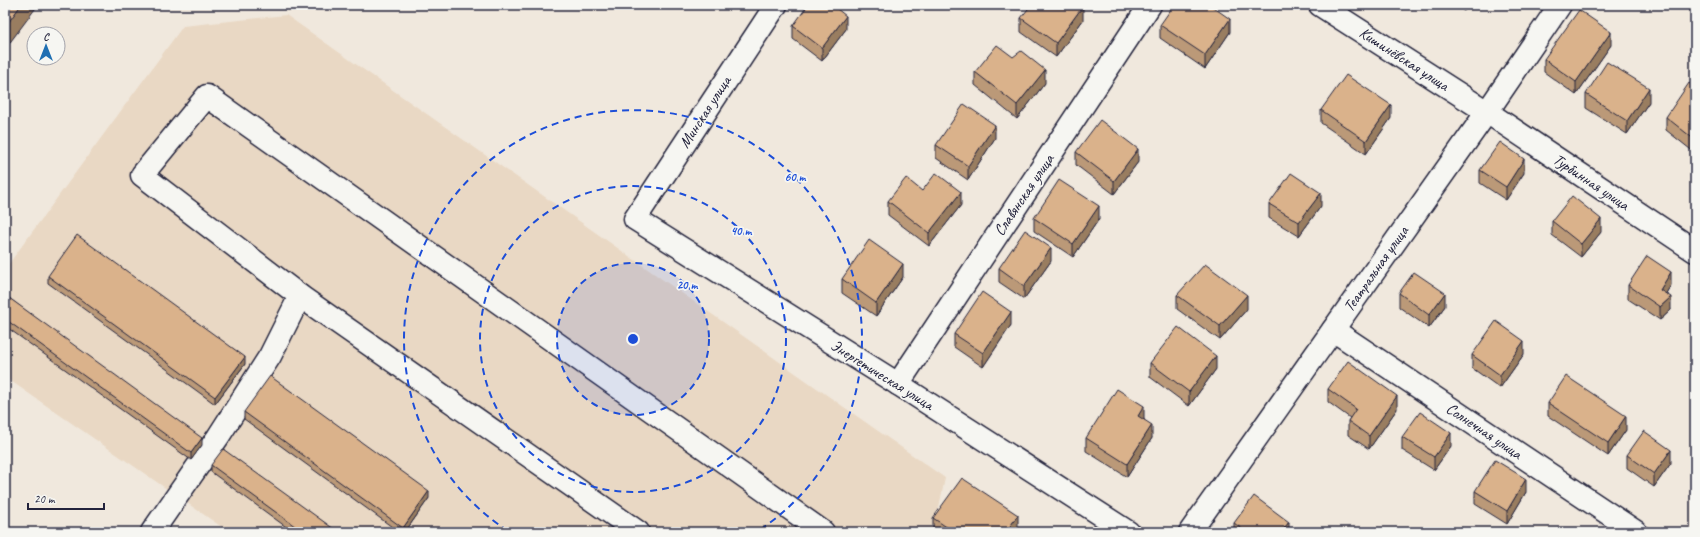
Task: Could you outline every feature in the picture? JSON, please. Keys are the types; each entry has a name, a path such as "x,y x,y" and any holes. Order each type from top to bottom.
{"street":[{"name":"Минская улица","path":"635,220 776,5"},
{"name":"Славянская улица","path":"898,384 1150,5"},
{"name":"Кишинёвская улица","path":"1320,5 1487,112"},
{"name":"Театральная улица","path":"1190,532 1487,112 1560,5"},
{"path":"638,532 300,296 142,175 207,96 822,532"},
{"name":"Турбинная улица","path":"1487,112 1695,251"},
{"name":"Энергетическая улица","path":"635,220 898,384 1128,532"},
{"path":"152,532 218,437 270,356 300,296"},
{"name":"Солнечная улица","path":"1333,330 1636,532"}],"shaded area":[{"path":"286,15 945,478 934,532 229,532 5,377 5,269 183,26"}],"building":[{"path":"5,5 21,5 5,27"},
{"path":"808,5 832,5 846,16 822,48 793,26"},
{"path":"1031,5 1083,6 1056,43 1021,18"},
{"path":"1174,5 1210,5 1230,19 1205,55 1160,25"},
{"path":"1579,10 1611,32 1576,82 1544,59"},
{"path":"997,45 1013,57 1021,51 1045,70 1017,105 975,72"},
{"path":"1607,62 1649,88 1627,121 1586,94"},
{"path":"1346,75 1391,105 1366,141 1321,110"},
{"path":"1689,83 1695,87 1695,140 1666,117"},
{"path":"964,104 995,125 968,166 936,145"},
{"path":"1100,120 1138,149 1114,181 1076,152"},
{"path":"1500,142 1524,159 1506,187 1480,170"},
{"path":"936,173 961,192 929,233 888,201 906,178 922,191"},
{"path":"1291,173 1321,193 1299,222 1269,204"},
{"path":"1059,180 1099,206 1073,244 1034,218"},
{"path":"1572,196 1601,219 1581,244 1552,221"},
{"path":"1025,230 1051,248 1024,286 999,268"},
{"path":"77,235 245,357 215,397 48,276"},
{"path":"869,240 903,264 876,303 842,279"},
{"path":"1647,256 1671,272 1660,290 1671,297 1660,307 1628,285"},
{"path":"1205,264 1247,295 1220,326 1177,295"},
{"path":"1414,272 1445,293 1429,315 1399,293"},
{"path":"982,292 1011,312 983,353 954,334"},
{"path":"5,295 202,438 191,453 5,319"},
{"path":"1496,321 1524,341 1500,375 1472,355"},
{"path":"1178,327 1216,356 1189,392 1150,363"},
{"path":"1348,361 1397,396 1369,436 1348,421 1356,409 1328,389"},
{"path":"270,376 429,491 403,528 244,412"},
{"path":"1566,376 1626,416 1608,443 1548,403"},
{"path":"1117,389 1144,406 1138,416 1152,425 1127,464 1086,438"},
{"path":"1420,412 1451,433 1434,457 1402,437"},
{"path":"1644,431 1671,450 1654,474 1627,455"},
{"path":"223,449 338,532 303,532 211,465"},
{"path":"1495,460 1526,479 1507,511 1475,491"},
{"path":"962,478 1018,515 1006,532 954,532 933,518"},
{"path":"1254,496 1289,522 1281,532 1246,532 1234,523"}]}
